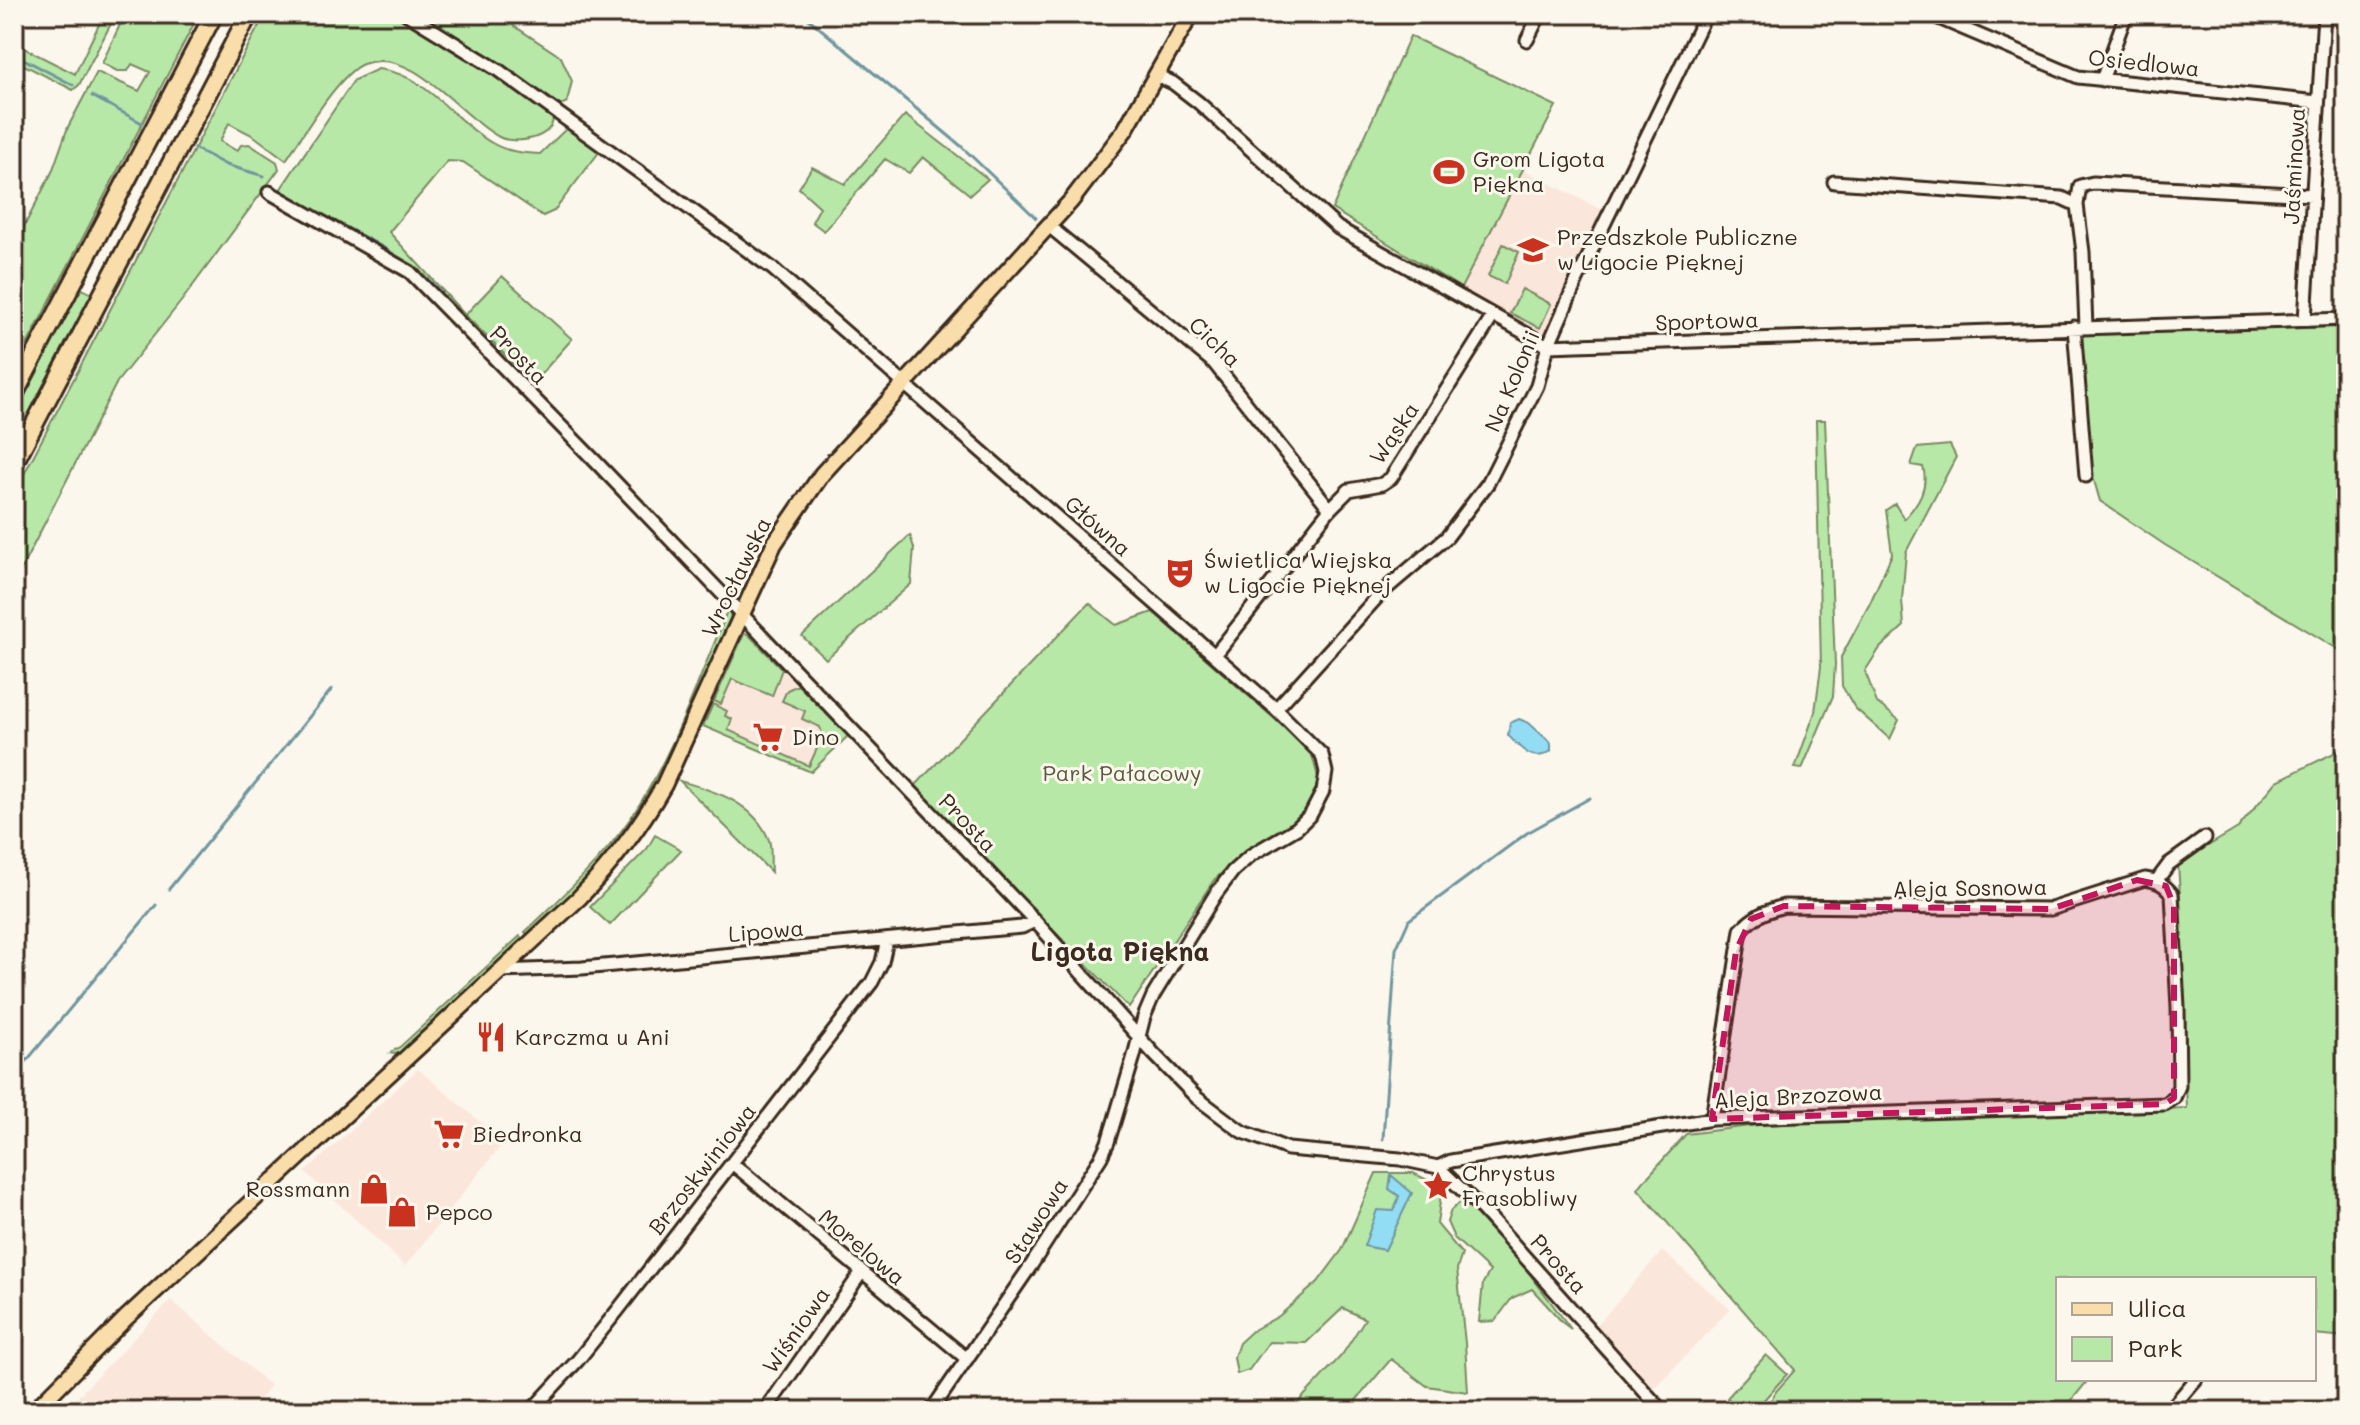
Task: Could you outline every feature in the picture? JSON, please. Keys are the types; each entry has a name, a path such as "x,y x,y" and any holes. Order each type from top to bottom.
{"highway":[{"path":"14,395 214,14"},
{"path":"14,463 249,14"}],"main road":[{"name":"Wrocławska","path":"34,1411 126,1318 598,878 643,822 664,785 774,544 793,513 822,474 1091,176 1125,130 1191,14"}],"street":[{"name":"Główna","path":"407,14 498,70 773,269 1215,655 1322,755 1326,772 1323,791 1311,814 1297,828 1251,855 1233,871 1153,996 1139,1036"},
{"path":"1527,40 1540,14"},
{"name":"Na Kolonii","path":"1276,709 1381,593 1424,559 1463,519 1488,483 1537,386 1548,346 1706,14"},
{"name":"Osiedlowa","path":"1929,14 2091,80 2318,102"},
{"path":"2102,80 2126,14"},
{"name":"Jaśminowa","path":"2305,320 2324,14"},
{"path":"1156,75 1173,83 1199,103 1338,228 1548,346"},
{"path":"1834,182 2062,198 2077,205"},
{"path":"2086,476 2080,327 2084,265 2077,205 2080,186 2093,183 2312,195"},
{"name":"Prosta","path":"269,192 410,272 1035,921 1197,1098 1241,1131 1259,1139 1306,1151 1400,1159 1438,1167 1493,1221 1662,1411"},
{"name":"Cicha","path":"1049,226 1214,363 1330,509"},
{"name":"Wąska","path":"1215,655 1330,509 1349,490 1382,484 1391,478 1493,316"},
{"name":"Sportowa","path":"1548,346 2346,319"},
{"path":"2157,880 2169,864 2205,838"},
{"name":"Aleja Sosnowa","path":"1712,1119 1741,930 1751,919 1765,911 1784,906 2051,909 2137,880 2157,880"},
{"name":"Aleja Brzozowa","path":"1438,1167 1451,1161 1712,1119 2165,1104 2174,1098 2179,1086 2178,993 2172,894 2157,880"},
{"name":"Lipowa","path":"500,971 582,968 887,940 1022,927 1035,921"},
{"name":"Brzoskwiniowa","path":"531,1411 578,1360 872,982 882,962 887,940"},
{"name":"Stawowa","path":"931,1411 1101,1157 1139,1036"},
{"name":"Morelowa","path":"732,1163 967,1359"},
{"name":"Wiśniowa","path":"765,1411 861,1273"},
{"path":"2169,1411 2194,1381"}],"highlighted area":[{"path":"2137,880 2166,886 2174,906 2174,1098 2165,1104 1712,1119 1736,951 1751,919 1784,906 2051,909"}],"shaded area":[{"name":"Przedszkole Publiczne w Ligocie Pięknej","path":"1522,169 1604,211 1545,336 1461,288"},
{"path":"745,634 848,736 811,772 703,726"},
{"path":"418,1069 504,1142 405,1266 305,1172"},
{"path":"1662,1251 1730,1309 1654,1389 1597,1325"},
{"path":"171,1300 271,1386 248,1411 64,1411"}],"green space":[{"path":"104,14 116,14 79,85 73,90 14,60 14,43 75,74"},
{"path":"125,14 199,14 14,370 14,246 52,172 68,127 97,72 139,91 150,72 132,64 128,71 117,71 102,63"},
{"path":"265,14 392,14 491,72 553,117 552,125 532,138 514,140 499,137 418,73 382,61 363,64 343,80 286,160 254,136 229,123 220,141 237,151 241,145 249,144 277,162 279,169 117,382 14,583 14,493"},
{"path":"421,14 496,14 561,57 572,81 567,102 557,103 496,60"},
{"path":"1410,36 1556,106 1461,288 1332,209"},
{"path":"378,69 411,79 478,133 503,148 540,154 567,128 600,151 554,211 543,216 463,162 448,161 389,232 465,315 502,276 572,339 533,383 466,316 463,319 422,276 278,193 354,80"},
{"path":"905,115 988,179 970,195 923,157 909,173 885,159 824,231 812,222 820,207 799,188 812,167 845,184"},
{"path":"1503,244 1519,252 1505,284 1488,276"},
{"path":"80,288 96,296 14,451 14,414"},
{"path":"1522,289 1551,304 1540,328 1510,313"},
{"path":"2346,327 2346,654 2165,545 2100,501 2091,470 2081,334"},
{"path":"1816,420 1825,420 1835,664 1833,696 1802,769 1795,768 1815,712 1821,667"},
{"path":"1950,445 1956,457 1906,552 1902,600 1904,626 1880,648 1865,671 1877,703 1899,720 1890,739 1855,708 1842,686 1841,657 1892,554 1886,510 1895,504 1904,519 1921,495 1925,481 1923,467 1911,465 1917,448"},
{"path":"910,535 914,548 911,584 826,659 802,636"},
{"name":"Park Pałacowy","path":"1089,603 1116,625 1153,612 1311,751 1319,781 1314,801 1302,819 1243,854 1214,880 1129,1008 914,787"},
{"path":"728,607 731,618 686,723 648,799 622,839 597,868 528,935 525,932 606,850 644,797 680,725"},
{"path":"744,634 748,634 782,669 772,696 732,679 721,704 714,701"},
{"path":"798,685 848,736 811,772 703,726 713,704 727,711 725,716 732,719 728,730 809,766 824,739 820,727 802,719 805,711 782,701 787,690"},
{"path":"2346,747 2346,1337 2316,1334 2316,1277 2056,1277 2056,1381 2087,1381 2063,1411 1764,1411 1795,1370 1638,1189 1644,1181 1686,1134 1766,1124 2187,1108 2178,864 2238,828 2277,781"},
{"path":"680,781 720,794 754,816 769,840 771,872"},
{"path":"655,835 681,850 610,925 590,907 647,849"},
{"path":"520,936 523,940 403,1052 390,1053 401,1046"},
{"path":"1376,1173 1413,1173 1442,1187 1437,1224 1462,1254 1457,1269 1468,1392 1427,1386 1391,1359 1347,1411 1290,1411 1342,1355 1365,1319 1343,1308 1306,1343 1269,1342 1249,1370 1237,1374 1234,1357 1239,1343 1252,1331 1279,1316 1318,1282 1342,1250"},
{"path":"1463,1200 1520,1261 1571,1329 1532,1289 1512,1298 1495,1321 1479,1322 1483,1283 1490,1271 1454,1238 1447,1222 1451,1210"},
{"path":"1766,1355 1787,1374 1754,1411 1742,1411 1727,1398"}],"water":[{"path":"1519,719 1529,723 1551,743 1551,751 1538,756 1527,753 1517,745 1508,735 1510,723"},
{"path":"1391,1175 1412,1193 1385,1250 1364,1246 1377,1210 1394,1211 1399,1196 1389,1189"}],"waterway":[{"path":"803,14 961,146 1036,218"},
{"path":"14,54 73,85"},
{"path":"92,96 142,123"},
{"path":"194,148 226,165 264,176"},
{"path":"319,214 399,257 440,291"},
{"path":"169,889 332,689"},
{"path":"1383,1139 1396,949 1409,920 1527,833 1590,798"},
{"path":"14,1076 156,905"}],"place":[{"name":"Grom Ligota Piękna","path":"1449,172"},
{"name":"Przedszkole Publiczne w Ligocie Pięknej","path":"1533,250"},
{"name":"Świetlica Wiejska w Ligocie Pięknej","path":"1180,573"},
{"name":"Dino","path":"768,737"},
{"name":"Karczma u Ani","path":"491,1037"},
{"name":"Biedronka","path":"449,1134"},
{"name":"Chrystus Frasobliwy","path":"1438,1186"},
{"name":"Rossmann","path":"374,1189"},
{"name":"Pepco","path":"402,1212"}],"district":[{"name":"Ligota Piękna","path":"1120,952"}]}
